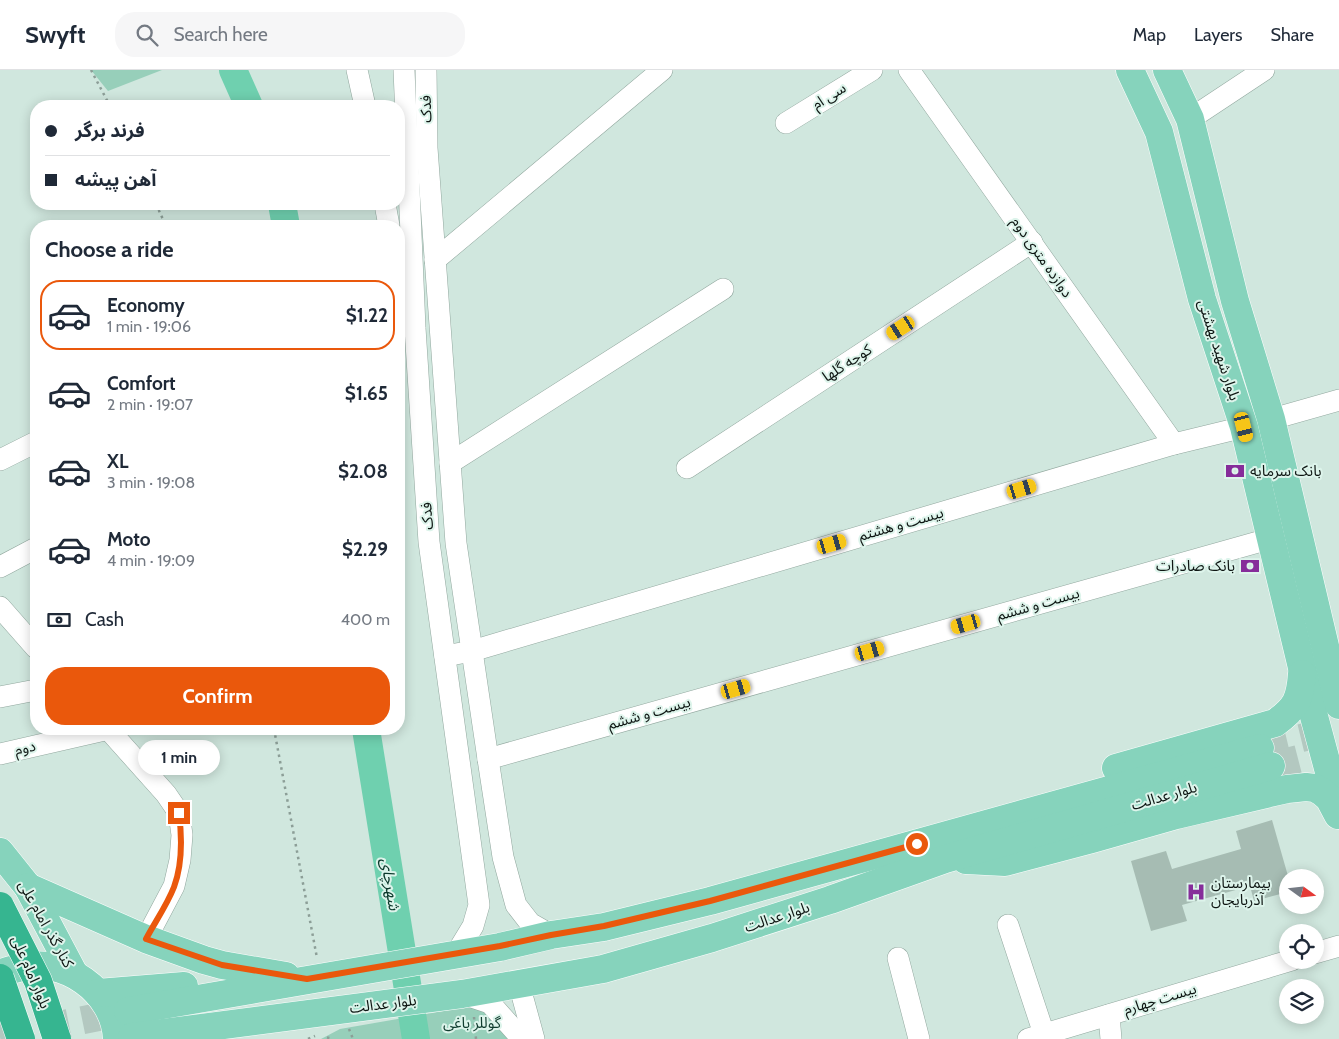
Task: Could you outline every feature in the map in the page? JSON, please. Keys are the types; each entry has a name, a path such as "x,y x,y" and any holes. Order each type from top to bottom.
{"highway":[{"name":"بلوار امام علی","path":"0,906 38,981 57,1039"},
{"name":"بلوار امام علی","path":"0,978 21,1039"}],"main road":[{"name":"بلوار شهید بهشتی","path":"1130,70 1160,132 1202,299 1244,427 1312,709 1339,809"},
{"name":"بلوار شهید بهشتی","path":"1167,70 1190,119 1235,301 1271,418 1330,643 1339,705"},
{"path":"917,844 997,802 1274,723 1291,712 1301,688 1303,668"},
{"path":"1274,723 1301,727 1307,733 1316,769 1314,778 1306,787"},
{"name":"بلوار عدالت","path":"260,1032 304,1014 462,994 603,969 712,938 830,900 945,859 1266,757 917,844 710,901 604,926 265,987"},
{"path":"945,859 1005,862 1176,815 1229,802 1306,787 1315,788 1329,798 1339,817"},
{"name":"کنار گذر امام علی","path":"0,852 23,880 74,974"},
{"path":"0,902 23,880 146,939 222,965 314,978"},
{"path":"0,974 27,965 51,966 74,974 87,982 98,993 107,1006 113,1020 125,1032"},
{"path":"98,993 183,986 265,987"},
{"path":"125,1032 265,987"},
{"path":"147,989 132,997 122,1007 119,1017 121,1030 125,1032 260,1032"},
{"path":"210,1039 260,1032"}],"street":[{"path":"357,70 364,100"},
{"name":"فدک","path":"404,70 415,328 429,542 479,905 473,926 456,954"},
{"name":"فدک","path":"426,70 427,148 456,543 503,857 516,905 530,923 551,935"},
{"path":"436,260 662,70"},
{"name":"سی ام","path":"786,123 872,70"},
{"name":"دوازده متری دوم","path":"909,70 1174,444"},
{"path":"1190,119 1264,70"},
{"name":"کوچه گلها","path":"688,468 1032,242"},
{"path":"450,463 723,289"},
{"path":"405,299 415,328"},
{"name":"بیست و هشتم","path":"445,656 472,651 1174,444 1244,427 1339,400"},
{"path":"0,460 30,445"},
{"name":"بیست و ششم","path":"488,759 1272,538"},
{"path":"0,567 30,551"},
{"path":"0,607 30,641"},
{"path":"0,697 30,691"},
{"name":"دوم","path":"0,754 82,735"},
{"path":"113,735 166,794 179,813 182,835 180,860 174,886 146,939"},
{"path":"1008,926 1036,1036"},
{"path":"1324,950 1339,946"},
{"path":"898,958 919,1039"},
{"name":"بیست چهارم","path":"1036,1036 1279,964"},
{"path":"519,984 530,1037"},
{"path":"462,994 490,1003 530,1037"},
{"path":"1109,1015 1111,1039"}],"path":[{"path":"91,70 107,100"},
{"path":"275,735 314,978"}],"green space":[{"path":"91,70 162,70 108,91"},
{"name":"گوللر باغی","path":"478,1005 514,1039 321,1039 340,1029"}],"building":[{"name":"بیمارستان آذربایجان","path":"1272,820 1286,869 1279,869 1279,894 1254,901 1250,886 1182,905 1187,921 1151,931 1131,861 1166,851 1172,869 1241,849 1236,831"}],"waterway":[{"name":"شهرچای","path":"233,70 246,100"},
{"name":"شهرچای","path":"283,210 285,220"},
{"name":"شهرچای","path":"367,735 416,1039"}],"tunnel":[{"path":"1260,748 1339,729"},
{"path":"1271,766 1333,750"},
{"path":"0,1037 128,1011"}],"place":[{"name":"بانک سرمایه","path":"1235,471"},
{"name":"بانک صادرات","path":"1250,566"},
{"name":"بیمارستان آذربایجان","path":"1196,892"}],"route":[{"path":"179,813 182,835 180,860 174,886 146,939 222,965 307,979 604,926 710,901 917,844"}]}
